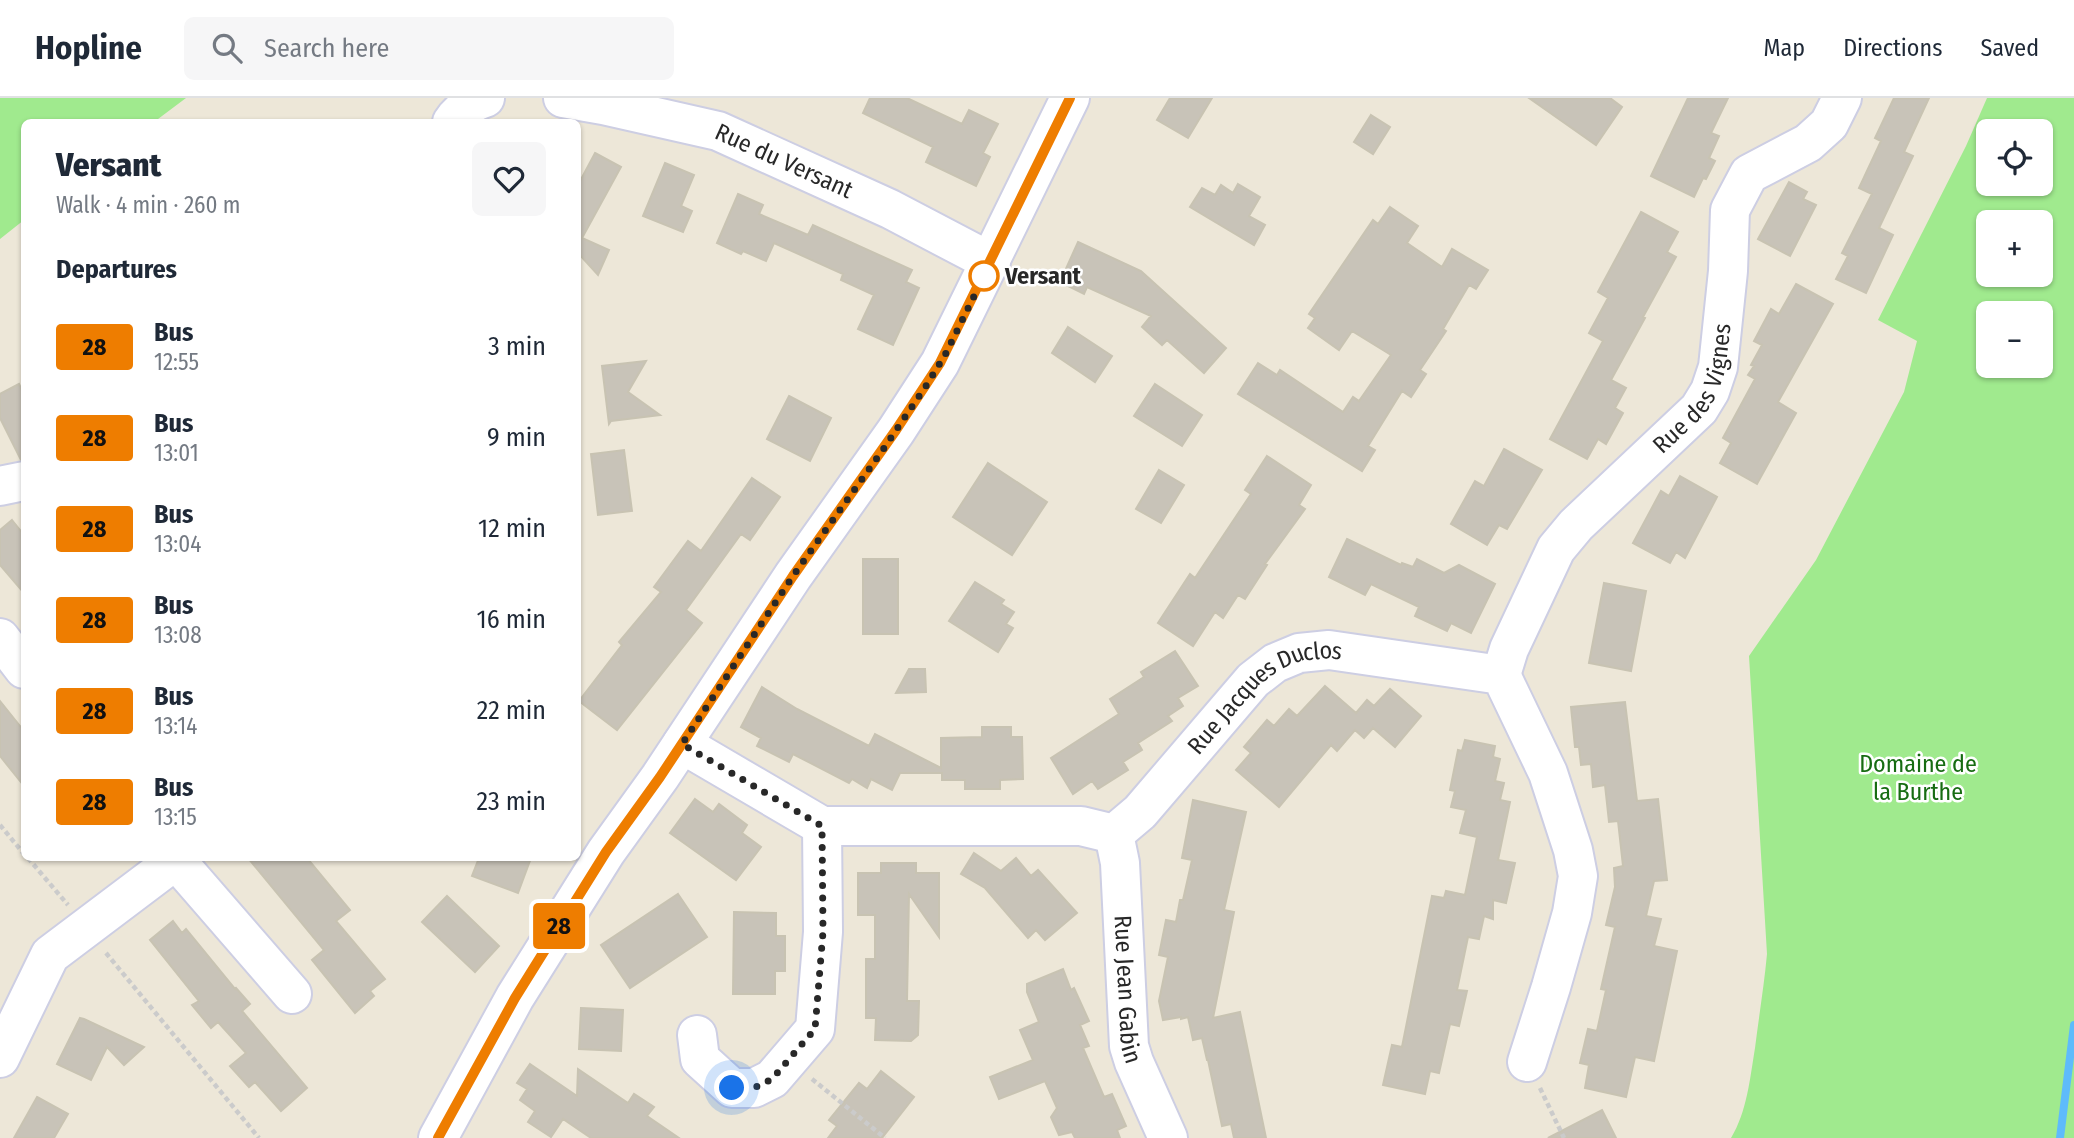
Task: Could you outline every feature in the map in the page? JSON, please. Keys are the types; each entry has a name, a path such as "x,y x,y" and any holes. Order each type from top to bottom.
{"street":[{"name":"Rue du Versant","path":"563,98 718,131 890,209 991,262"},
{"path":"438,1138 515,998 606,852 945,355 1070,98"},
{"name":"Rue des Vignes","path":"1501,675 1510,649 1556,549 1576,525 1699,409 1710,391 1718,367 1728,271 1730,210 1749,174 1808,143 1829,124 1842,98"},
{"path":"0,486 21,482"},
{"path":"0,638 21,665"},
{"name":"Rue Jacques Duclos","path":"1114,834 1140,813 1253,680 1275,663 1299,653 1329,650 1501,675"},
{"path":"1501,675 1548,774 1573,850 1577,876 1572,913 1527,1062"},
{"path":"682,744 822,826 1081,826 1114,834"},
{"path":"697,1035 700,1059 732,1088 754,1088 772,1079 815,1029 823,932 822,826"},
{"name":"Rue Jean Gabin","path":"1114,834 1120,863 1129,1046 1168,1138"},
{"path":"0,1058 50,954 172,861"},
{"path":"177,861 292,993"}],"path":[{"path":"0,825 21,849"},
{"path":"31,861 259,1138"},
{"path":"797,1049 807,1076 885,1138"},
{"path":"1527,1062 1564,1138"}],"green space":[{"path":"0,98 186,98 158,119 21,119 21,222 0,239"},
{"name":"Domaine de la Burthe","path":"1987,98 2074,98 2074,1138 1731,1138 1741,1117 1749,1083 1767,954 1749,656 1816,560 1904,392 1917,341 1878,320 1976,123 1976,196 2053,196 2053,119 1978,119"}],"building":[{"path":"870,98 907,98 962,124 969,110 998,124 983,153 990,157 976,186 926,162 933,147 863,113"},
{"path":"1170,98 1212,98 1188,138 1157,120"},
{"path":"1529,98 1610,98 1622,107 1596,145"},
{"path":"1688,98 1728,98 1711,133 1719,136 1709,158 1715,161 1694,197 1651,176"},
{"path":"1894,98 1929,98 1904,152 1913,156 1879,228 1893,235 1866,293 1836,279 1848,256 1842,253 1872,194 1859,188 1881,141 1875,138"},
{"path":"1371,115 1390,127 1373,154 1354,142"},
{"path":"595,153 621,167 582,238 609,250 598,275 581,256 581,179"},
{"path":"665,163 694,175 681,206 692,211 683,232 643,216"},
{"path":"1789,182 1807,192 1803,199 1816,205 1790,256 1758,239"},
{"path":"1238,184 1260,197 1249,216 1265,225 1254,245 1190,207 1202,188 1215,195 1221,185 1233,193"},
{"path":"738,194 763,205 759,214 808,235 813,225 912,270 906,282 919,288 893,345 858,329 874,295 841,280 843,274 774,243 766,261 717,243"},
{"path":"1390,207 1418,226 1407,243 1442,267 1452,249 1488,270 1476,289 1469,285 1443,329 1446,331 1420,370 1426,374 1411,397 1402,391 1368,446 1375,450 1362,471 1238,394 1258,363 1277,375 1280,370 1343,412 1353,397 1359,401 1391,355 1352,331 1339,350 1308,328 1315,318 1309,314 1373,220 1378,224"},
{"path":"1641,212 1678,232 1667,252 1676,257 1611,380 1626,388 1615,408 1623,413 1606,444 1598,439 1587,459 1550,439 1603,341 1589,333 1608,298 1598,292"},
{"path":"1078,242 1141,271 1226,348 1204,373 1167,340 1162,345 1142,327 1151,316 1087,287 1084,294 1060,282"},
{"path":"1796,284 1833,304 1778,402 1796,413 1757,484 1720,463 1731,443 1723,438 1755,379 1748,375 1762,345 1754,341 1771,309 1779,314"},
{"path":"1068,327 1112,356 1095,382 1052,353"},
{"path":"646,361 628,392 660,415 611,421 609,424 602,366"},
{"path":"19,384 21,388 21,460 0,418 0,394"},
{"path":"1155,384 1202,415 1182,446 1134,416"},
{"path":"789,396 831,418 810,461 767,439"},
{"path":"1504,449 1542,470 1507,529 1499,525 1487,545 1451,524 1475,481 1484,486"},
{"path":"624,450 632,511 598,515 591,454"},
{"path":"1267,456 1311,485 1299,505 1305,509 1265,564 1267,565 1245,599 1238,595 1223,618 1215,612 1193,646 1158,623 1190,574 1195,578 1251,494 1245,490"},
{"path":"988,463 1047,502 1012,555 953,517"},
{"path":"1159,470 1184,485 1161,523 1136,509"},
{"path":"1680,476 1717,497 1685,558 1676,552 1670,563 1633,543 1661,491 1669,496"},
{"path":"752,478 780,497 750,540 741,534 686,610 702,623 617,730 581,703 581,698 622,645 619,642 661,592 654,587 688,541 701,551"},
{"path":"12,520 21,531 21,590 0,565 0,530"},
{"path":"1347,539 1401,565 1402,563 1413,567 1417,559 1444,573 1459,565 1495,584 1471,633 1451,623 1447,631 1415,616 1419,607 1371,584 1365,595 1329,577"},
{"path":"863,559 898,559 898,634 863,634"},
{"path":"975,582 1004,600 1001,604 1014,612 1006,624 1013,628 998,652 949,621"},
{"path":"1604,583 1646,591 1631,671 1589,663"},
{"path":"1175,651 1198,686 1178,698 1183,706 1168,716 1172,721 1138,743 1142,750 1123,762 1128,770 1098,789 1092,781 1073,794 1051,758 1119,714 1110,699 1144,677 1141,672"},
{"path":"909,669 925,669 926,692 896,693"},
{"path":"1325,686 1356,713 1367,700 1374,706 1390,689 1421,716 1395,747 1373,728 1364,738 1355,730 1337,751 1331,745 1279,807 1236,770 1251,753 1244,747 1267,720 1274,726 1289,709 1297,716"},
{"path":"762,687 797,709 869,746 875,734 941,768 941,738 982,737 982,727 1011,727 1011,737 1022,737 1023,779 1000,780 1000,789 965,789 965,780 942,780 942,773 900,773 892,790 871,779 867,788 852,779 849,783 793,754 789,762 757,746 761,738 741,727"},
{"path":"0,701 21,727 21,782 0,756"},
{"path":"1625,702 1637,801 1658,799 1667,880 1654,881 1646,916 1661,919 1654,946 1677,951 1654,1061 1635,1057 1626,1097 1585,1088 1589,1065 1580,1063 1588,1029 1597,1031 1606,990 1601,989 1615,927 1606,925 1615,887 1614,868 1623,866 1618,821 1609,822 1605,785 1593,787 1591,764 1581,765 1579,747 1575,747 1571,707"},
{"path":"1465,740 1495,746 1493,757 1500,759 1495,781 1504,783 1500,800 1510,802 1498,860 1515,863 1506,903 1493,900 1493,919 1484,916 1479,939 1468,937 1457,990 1467,991 1459,1026 1450,1024 1439,1073 1430,1071 1425,1094 1383,1085 1392,1045 1402,1047 1432,896 1444,898 1446,891 1465,895 1477,837 1460,833 1466,810 1451,807 1455,791 1450,790 1458,750 1462,751"},
{"path":"695,799 713,812 719,804 747,825 742,833 761,847 736,880 670,833"},
{"path":"1193,800 1246,812 1224,910 1234,912 1213,1018 1240,1012 1266,1138 1234,1138 1231,1124 1222,1126 1202,1038 1193,1040 1188,1017 1163,1020 1159,1001 1168,957 1159,955 1166,920 1176,922 1192,860 1182,858"},
{"path":"974,853 1001,871 1016,858 1031,876 1038,870 1077,913 1045,940 1036,930 1028,938 985,888 961,874"},
{"path":"250,861 309,861 350,910 336,921 385,979 370,991 374,996 355,1013 312,960 324,950"},
{"path":"478,861 530,861 518,893 472,876"},
{"path":"881,863 916,863 916,873 939,873 939,937 909,894 907,1001 919,1001 918,1035 911,1041 875,1040 876,1018 866,1018 866,959 875,959 875,915 858,915 858,873 881,873"},
{"path":"678,894 707,937 630,988 601,945"},
{"path":"447,896 499,946 475,972 422,922"},
{"path":"734,912 776,913 776,936 785,936 785,971 775,971 775,994 733,994"},
{"path":"173,921 182,933 186,929 250,1004 242,1011 307,1088 281,1111 255,1082 249,1087 230,1066 246,1053 218,1022 211,1028 192,1005 199,1001 150,940"},
{"path":"1063,969 1071,990 1074,988 1089,1021 1080,1025 1089,1046 1083,1048 1104,1097 1112,1094 1126,1126 1117,1130 1120,1138 1075,1138 1072,1132 1059,1135 1051,1117 1057,1108 1045,1081 999,1099 990,1077 1033,1060 1020,1030 1039,1022 1027,992 1027,984"},
{"path":"581,1008 623,1010 621,1051 579,1049"},
{"path":"80,1018 144,1047 124,1065 107,1047 91,1080 57,1064"},
{"path":"530,1064 577,1096 578,1069 628,1103 634,1094 654,1107 647,1116 679,1138 591,1138 563,1119 551,1137 528,1122 535,1111 520,1100 527,1089 517,1083"},
{"path":"881,1071 914,1097 882,1138 828,1138 837,1126 829,1120 859,1083 867,1089"},
{"path":"37,1097 68,1114 54,1138 14,1138"},
{"path":"1602,1110 1616,1138 1548,1138"}],"waterway":[{"path":"2060,1138 2074,1025"}],"bus line":[{"name":"28","path":"438,1138 515,998 606,852 660,777 793,576 853,493 945,355 1070,98"}],"place":[{"name":"Versant","path":"984,276"}],"route":[{"path":"732,1088 754,1088 772,1079 815,1029 823,932 822,826 682,744 793,576 926,386 945,355 984,276"}]}
